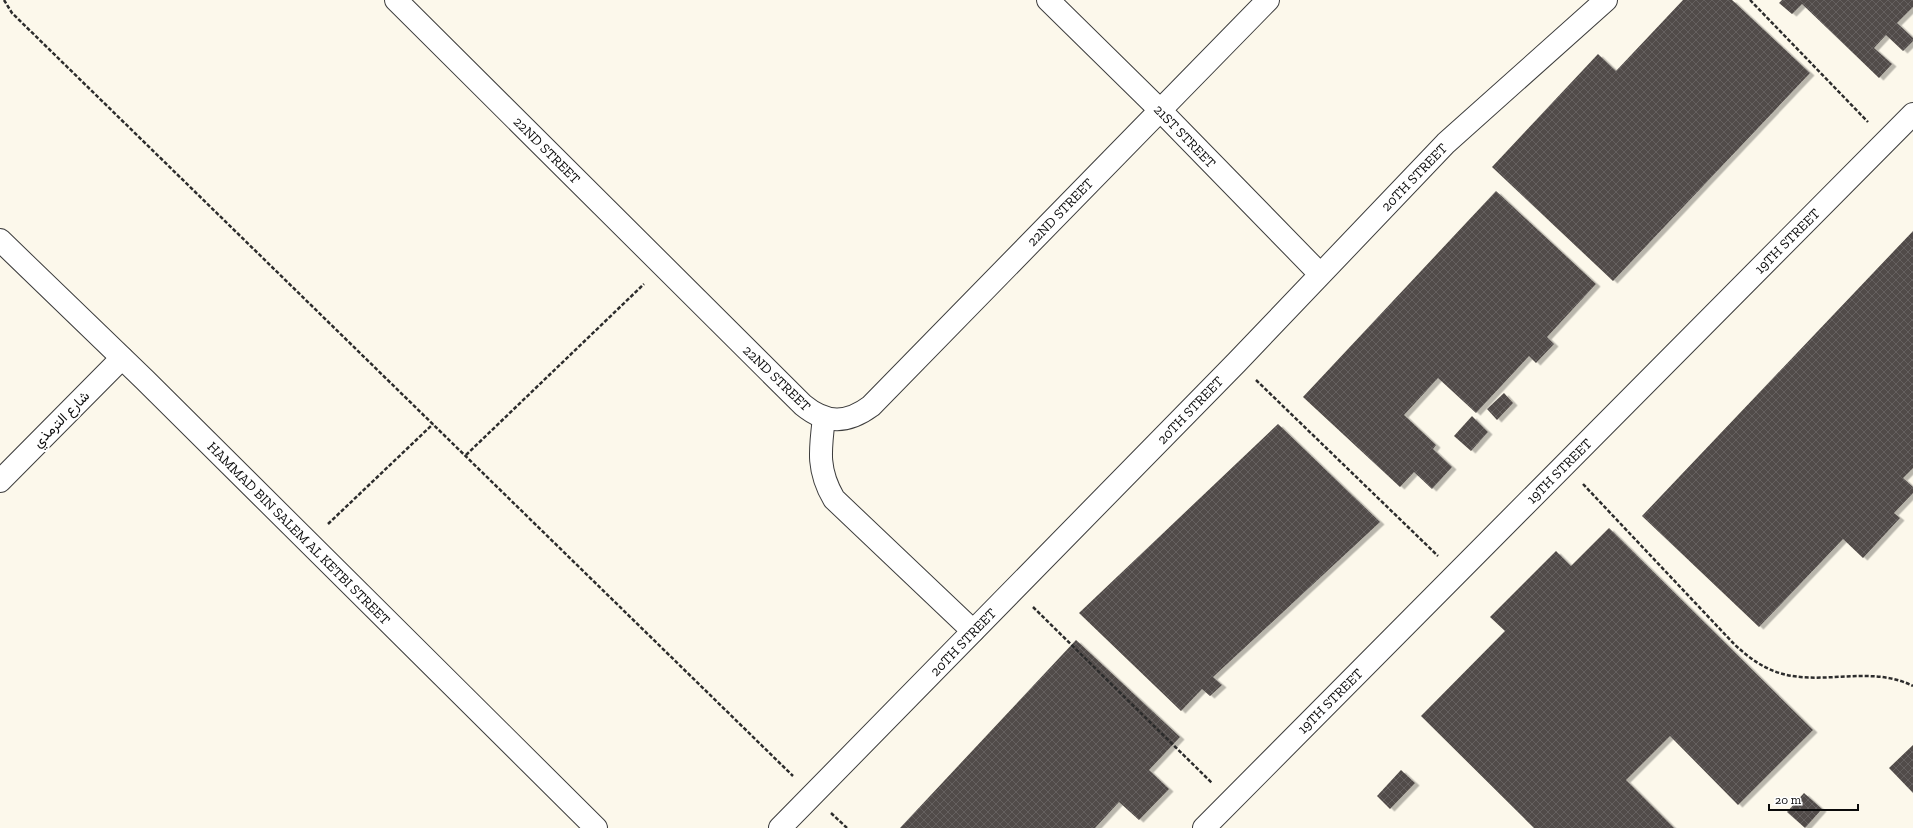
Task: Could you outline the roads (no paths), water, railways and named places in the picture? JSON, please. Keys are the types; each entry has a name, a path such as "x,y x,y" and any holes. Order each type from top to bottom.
{"street":[{"name":"22ND STREET","path":"396,0 803,405 812,413 824,418 837,420 849,418 861,413 871,406 1268,0"},
{"name":"21ST STREET","path":"1048,0 1160,110 1320,274"},
{"name":"20TH STREET","path":"780,828 1237,362 1446,143 1606,0"},
{"name":"19TH STREET","path":"1204,828 1913,114"},
{"name":"HAMMAD BIN SALEM AL KETBI STREET","path":"0,240 122,358 596,828"},
{"name":"شارع الترمذي","path":"0,481 122,358"},
{"path":"824,418 820,451 821,468 826,484 834,499 973,632"}]}
